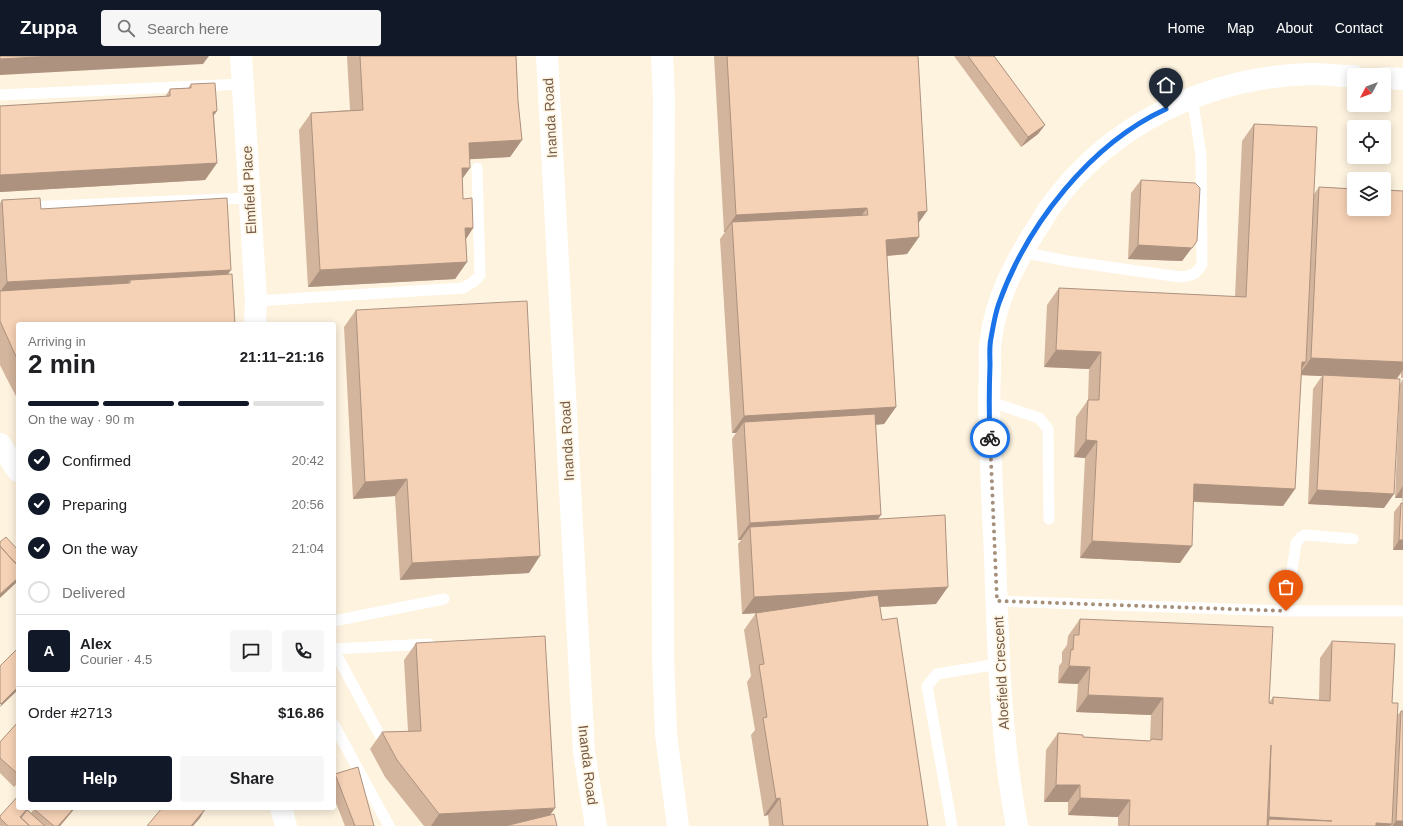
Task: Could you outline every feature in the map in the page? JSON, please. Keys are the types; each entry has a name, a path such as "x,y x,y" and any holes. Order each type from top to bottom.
{"main road":[{"name":"Elmfield Place","path":"241,56 256,301 255,322"},
{"name":"Inanda Road","path":"546,56 584,752 596,826"},
{"path":"662,56 664,98 662,378 663,655 666,735 678,826"},
{"name":"Aloefield Crescent","path":"1017,826 1011,796 1005,745 998,664 997,601 988,402 990,340 998,304 1011,273 1022,252 1052,206 1079,173 1114,142 1153,115 1192,97 1226,86 1271,77 1311,74 1347,76"},
{"path":"1391,78 1403,79"},
{"path":"0,444 16,468"},
{"path":"282,810 286,826"}],"lane":[{"path":"0,95 242,84"},
{"path":"1022,252 1067,261 1180,277 1191,276 1199,271 1202,264 1200,155 1192,97"},
{"path":"256,301 463,288 475,282 480,275 478,168"},
{"path":"0,208 249,198"},
{"path":"988,402 1039,418 1048,429 1049,519"},
{"path":"1286,611 1296,543 1298,540 1305,535 1353,539"},
{"path":"336,621 444,600"},
{"path":"997,601 1286,611 1403,611"},
{"path":"336,650 438,643"},
{"path":"336,654 384,744"},
{"path":"952,826 928,686 937,674 998,664"},
{"path":"336,729 389,826"}],"building":[{"path":"0,56 54,56 0,59"},
{"path":"360,56 516,56 518,101 522,140 469,143 470,168 462,168 463,199 472,198 473,228 465,228 467,262 320,270 311,113 363,110"},
{"path":"727,56 918,56 927,211 918,212 919,237 886,240 896,407 744,416 732,222 868,215 867,208 736,215"},
{"path":"968,56 994,56 1045,125 1028,137"},
{"path":"215,83 217,111 213,112 217,163 0,175 0,106 170,96 170,89 191,88 191,84"},
{"path":"1254,124 1317,127 1306,362 1302,362 1295,489 1194,484 1192,546 1092,541 1097,441 1086,440 1088,400 1099,400 1101,352 1056,350 1059,288 1246,297"},
{"path":"1141,180 1195,183 1200,188 1197,241 1192,248 1138,245"},
{"path":"1319,187 1347,189 1347,216 1391,216 1391,190 1403,191 1403,362 1311,358"},
{"path":"40,198 41,209 227,198 231,270 7,282 2,200"},
{"path":"232,274 235,322 16,322 16,357 0,321 0,291 130,283 130,280"},
{"path":"527,301 540,556 412,563 407,479 365,482 356,310"},
{"path":"1323,375 1400,379 1394,494 1317,490"},
{"path":"875,414 881,515 750,523 744,422"},
{"path":"1401,503 1403,503 1403,540 1399,540"},
{"path":"945,515 948,587 754,597 750,527"},
{"path":"6,537 16,548 15,563 0,546 0,542"},
{"path":"0,546 16,564 16,580 0,594"},
{"path":"878,595 882,620 897,618 928,826 783,826 780,798 776,799 763,718 767,717 759,665 764,664 756,613"},
{"path":"1080,619 1273,627 1269,703 1273,704 1273,697 1330,701 1332,641 1395,644 1392,703 1398,703 1392,824 1376,823 1376,826 1268,826 1269,819 1332,821 1269,817 1271,745 1267,826 1129,826 1130,800 1080,798 1080,785 1056,785 1058,733 1083,735 1083,737 1150,741 1152,739 1162,740 1163,698 1088,695 1090,667 1069,666 1071,649 1073,650 1074,635 1079,635"},
{"path":"545,636 555,808 439,814 397,760 382,732 421,731 416,643"},
{"path":"16,650 16,689 1,704 0,703 0,666"},
{"path":"1401,711 1403,711 1403,821 1396,821"},
{"path":"16,724 16,772 0,758 0,742"},
{"path":"358,767 374,826 355,826 336,774"},
{"path":"16,798 16,810 26,810 20,817 30,826 8,826 0,818 0,816"},
{"path":"27,810 45,826 30,826 21,818"},
{"path":"35,810 72,810 58,826 54,826"},
{"path":"160,810 204,810 191,826 147,826"},
{"path":"554,814 557,826 505,826"}],"way so far":[{"path":"990,438 997,601 1286,611"}],"route":[{"path":"990,438 988,402 990,340 998,304 1022,252 1052,206 1079,173 1114,142 1153,115 1166,109"}]}
